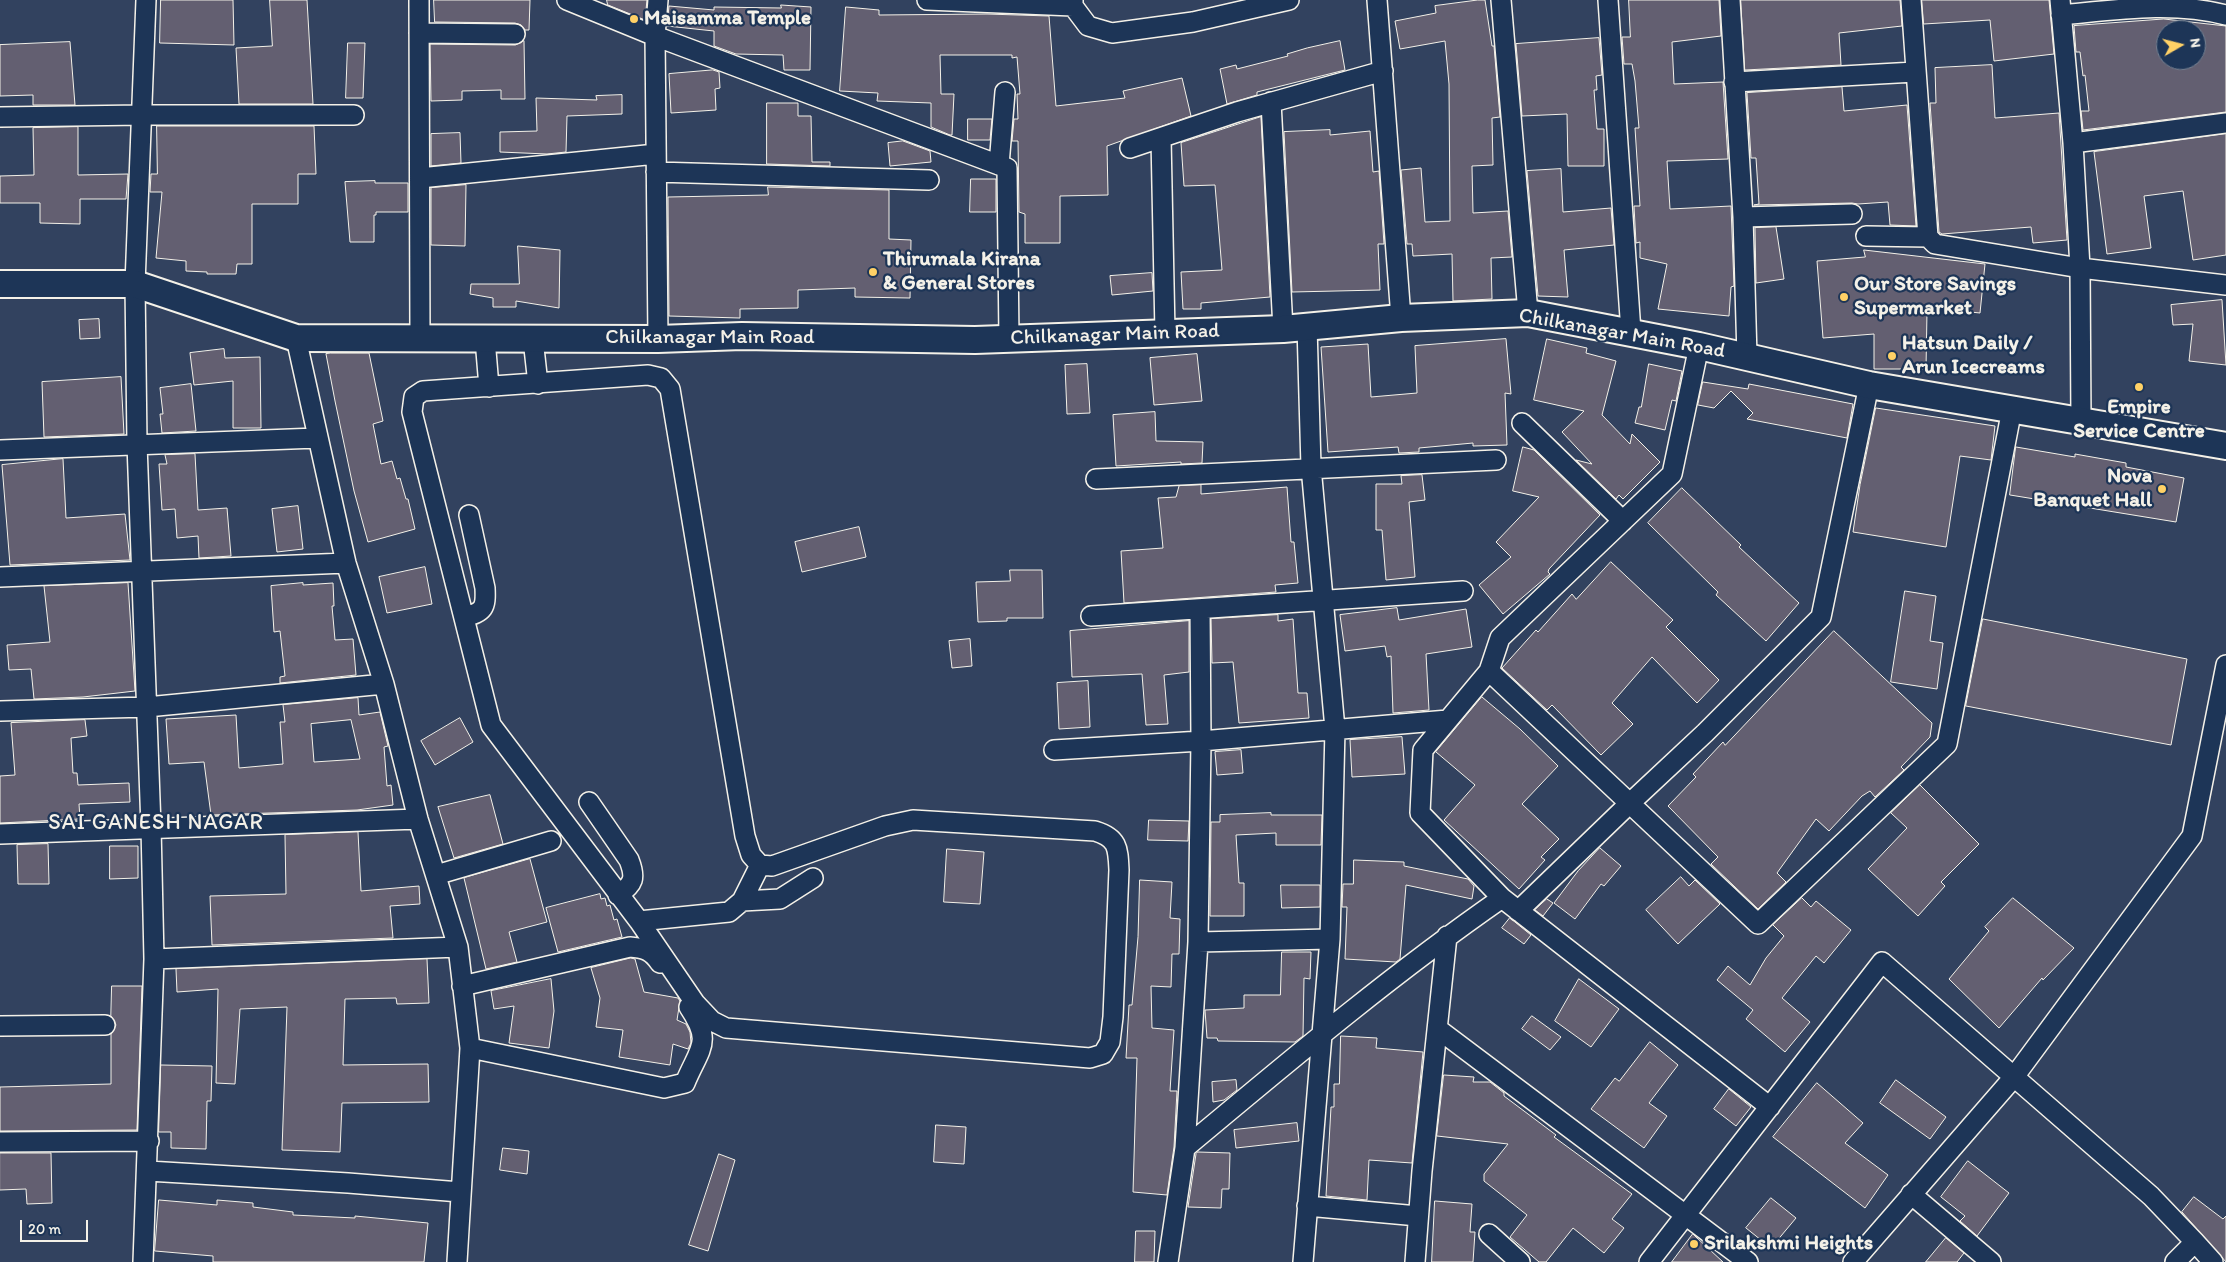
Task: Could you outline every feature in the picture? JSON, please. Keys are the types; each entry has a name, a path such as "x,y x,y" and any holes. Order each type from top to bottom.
{"main road":[{"name":"Chilkanagar Main Road","path":"0,284 135,284 296,338 658,339 742,336 975,340 1295,328 1401,318 1528,313 1699,346 1869,385 2226,446"}],"street":[{"path":"143,1262 148,1171 154,960 143,570 137,444 135,284 146,0"},
{"path":"419,0 420,338"},
{"path":"567,0 655,36 1007,168 1009,339"},
{"path":"658,0 655,36 658,339"},
{"path":"927,0 1073,3 1088,26 1112,33 1193,22 1289,0"},
{"path":"1377,0 1401,318"},
{"path":"1501,0 1528,313"},
{"path":"1608,0 1630,332"},
{"path":"1730,0 1743,218 1747,357"},
{"path":"1911,0 1928,238"},
{"path":"2081,422 2080,268 2073,143 2060,7 2172,8 2208,11 2226,15"},
{"path":"419,33 515,34"},
{"path":"1130,148 1271,102 1383,71"},
{"path":"1734,82 1915,72"},
{"path":"999,165 1005,92"},
{"path":"1271,102 1311,467 1335,729 1330,939 1303,1262"},
{"path":"0,117 354,115"},
{"path":"2073,143 2226,123"},
{"path":"1161,138 1165,333"},
{"path":"420,178 656,163 929,180"},
{"path":"1743,218 1852,214"},
{"path":"1866,236 1928,238 1935,244 1946,247 2080,268 2226,285"},
{"path":"296,338 346,563 384,684 418,819 458,947 470,1048 457,1262"},
{"path":"485,339 489,387"},
{"path":"533,339 538,384"},
{"path":"1699,346 1672,474 1500,638 1489,671 1423,750 1420,813 1502,898 1770,1107"},
{"path":"648,375 661,378 670,389 745,836 751,855 760,865 772,866 885,826 913,820 1095,831 1106,834 1114,842 1118,852 1119,870 1113,1017 1110,1042 1103,1054 1090,1058 726,1028 704,1014 492,725 412,412 414,397 423,391 489,387 648,375"},
{"path":"1518,911 1628,804 1705,733 1821,617 1869,385"},
{"path":"1489,671 1628,804 1758,924 1947,744 2012,409"},
{"path":"1522,423 1623,521"},
{"path":"0,450 317,438"},
{"path":"1096,479 1311,467 1496,460"},
{"path":"464,617 480,612 484,608 486,598 469,515"},
{"path":"0,577 346,563"},
{"path":"1091,616 1463,591"},
{"path":"1168,1262 1185,1148 1198,942 1201,741 1200,609"},
{"path":"1853,1262 2014,1077 2192,836 2222,712 2226,665"},
{"path":"0,711 147,707 384,684"},
{"path":"1054,750 1201,741 1448,720"},
{"path":"589,802 630,860 632,882 628,888 618,895"},
{"path":"0,834 151,827 418,819"},
{"path":"436,875 551,842"},
{"path":"638,922 730,912 742,901 760,865"},
{"path":"742,901 780,899 813,878"},
{"path":"1185,1148 1321,1034 1447,936 1502,898"},
{"path":"1415,1262 1418,1216 1447,936"},
{"path":"1198,942 1330,939"},
{"path":"154,960 458,947"},
{"path":"462,986 630,947 644,948 653,953 658,960 700,1023 704,1038 685,1083 664,1088 470,1048"},
{"path":"1649,1262 1882,962 2151,1196 2213,1262"},
{"path":"0,1026 105,1025"},
{"path":"1438,1029 1748,1262"},
{"path":"0,1142 149,1141"},
{"path":"148,1171 460,1192"},
{"path":"1911,1194 1992,1262"},
{"path":"1307,1206 1418,1216"},
{"path":"1489,1234 1520,1262"},
{"path":"2175,1262 2195,1242"}],"building":[{"path":"161,0 233,0 234,45 160,43"},
{"path":"270,0 307,0 313,104 239,104 236,48 272,46"},
{"path":"434,0 530,0 529,30 525,30 521,25 515,23 435,22"},
{"path":"607,0 647,0 645,20 608,5"},
{"path":"1485,0 1492,46 1494,46 1500,117 1492,118 1493,165 1472,166 1473,213 1508,211 1512,257 1491,258 1492,299 1453,301 1452,254 1413,256 1412,244 1407,244 1401,170 1421,168 1425,222 1450,221 1449,84 1445,41 1400,49 1395,21 1436,13 1435,6"},
{"path":"1629,0 1719,0 1721,36 1672,42 1674,84 1723,82 1728,159 1667,161 1670,209 1731,206 1734,286 1731,287 1729,316 1658,309 1667,264 1640,258 1640,242 1636,243 1634,206 1640,206 1635,128 1639,128 1632,64 1624,64 1622,37 1630,37"},
{"path":"1741,0 1900,0 1902,26 1839,33 1841,65 1745,70"},
{"path":"1922,0 2049,0 2054,54 1994,61 1990,20 1924,24"},
{"path":"781,5 811,7 810,70 784,70 783,55 736,54 714,46 714,31 667,26 669,6 714,10 714,7 781,8"},
{"path":"846,7 879,10 879,15 987,14 1049,16 1056,106 1125,98 1123,91 1182,78 1191,116 1107,146 1108,195 1060,196 1060,243 1025,243 1025,214 1019,212 1018,141 1012,141 1014,119 1018,119 1017,94 1020,94 1017,57 1012,58 1012,55 940,55 941,94 954,94 952,135 950,135 931,127 931,103 877,101 878,93 840,91"},
{"path":"2164,19 2173,20 2156,20 2156,70 2206,70 2206,24 2226,26 2226,112 2083,130 2081,111 2089,111 2080,52 2076,52 2074,26"},
{"path":"1599,38 1602,75 1596,76 1597,90 1594,90 1597,129 1604,129 1604,166 1568,166 1567,114 1522,116 1516,44"},
{"path":"524,41 525,99 501,99 501,90 462,91 462,100 431,101 430,44 515,45"},
{"path":"1340,41 1345,70 1257,92 1257,95 1227,104 1220,69 1236,65 1237,69 1288,56 1287,54 1307,48"},
{"path":"70,42 75,105 33,105 33,95 0,96 0,45"},
{"path":"348,43 365,43 363,98 346,98"},
{"path":"1992,65 1995,118 2059,113 2067,240 2033,243 2031,227 1942,234 1939,232 1930,103 1936,103 1935,68"},
{"path":"713,70 719,72 720,88 715,89 716,110 671,113 669,74"},
{"path":"1842,87 1844,111 1907,105 1916,226 1890,225 1888,202 1754,205 1759,204 1756,158 1751,158 1747,93"},
{"path":"622,95 622,114 567,116 566,152 547,154 500,152 500,132 537,131 536,98 597,100 596,96"},
{"path":"767,103 798,103 798,116 811,116 812,162 830,162 830,166 767,164"},
{"path":"1261,117 1270,297 1201,303 1201,309 1183,309 1181,272 1222,270 1215,185 1184,186 1181,143"},
{"path":"968,119 992,119 990,140 968,140"},
{"path":"157,126 314,126 316,174 298,174 298,204 252,204 252,264 237,264 236,274 207,274 207,272 186,271 186,261 156,258 162,192 150,192 151,174 157,174"},
{"path":"78,127 78,175 128,174 126,199 80,199 80,224 40,223 40,203 0,203 0,176 34,175 33,128"},
{"path":"1330,130 1330,135 1370,131 1373,172 1379,171 1384,244 1378,244 1380,290 1292,292 1284,132"},
{"path":"460,133 461,163 431,166 431,134"},
{"path":"2226,134 2226,255 2193,260 2183,191 2144,196 2151,248 2107,254 2094,152"},
{"path":"903,141 930,151 931,162 890,166 888,143"},
{"path":"1561,169 1563,212 1611,208 1614,245 1564,250 1568,297 1538,296 1527,171"},
{"path":"971,179 996,179 996,212 970,212"},
{"path":"375,181 375,183 408,183 408,212 376,212 376,215 374,215 374,242 350,242 345,182"},
{"path":"466,185 465,246 431,245 431,188"},
{"path":"768,187 889,190 889,239 911,240 910,298 855,297 855,288 798,290 798,308 740,309 740,318 669,316 668,197 768,195"},
{"path":"1776,227 1784,279 1756,283 1755,228"},
{"path":"518,246 560,250 559,308 516,301 516,307 493,307 493,298 470,294 471,284 519,284"},
{"path":"1864,250 1985,264 1980,313 1932,308 1931,311 1927,311 1926,369 1874,369 1874,334 1823,338 1817,261 1865,257"},
{"path":"1152,273 1153,291 1112,295 1110,276"},
{"path":"2222,300 2226,365 2189,361 2193,324 2173,325 2171,305"},
{"path":"99,319 100,338 80,339 79,320"},
{"path":"1506,339 1511,394 1505,393 1507,445 1473,446 1473,443 1419,448 1419,452 1399,453 1398,447 1328,452 1321,347 1368,344 1371,397 1417,393 1415,346"},
{"path":"1547,339 1587,348 1586,353 1616,361 1602,415 1630,444 1632,434 1660,462 1623,499 1619,495 1616,499 1576,460 1592,464 1562,432 1584,411 1534,400"},
{"path":"224,349 225,358 260,357 261,428 233,428 233,381 194,385 190,353"},
{"path":"369,353 383,421 373,424 381,464 392,461 397,479 400,478 406,499 408,499 415,529 368,542 354,491 335,401 326,354"},
{"path":"1197,354 1202,401 1154,405 1150,358"},
{"path":"1087,364 1090,413 1067,414 1065,365"},
{"path":"1649,364 1682,371 1676,401 1672,400 1665,430 1635,423 1639,407 1641,407"},
{"path":"121,377 124,434 44,437 42,382"},
{"path":"1703,382 1748,389 1749,384 1853,404 1847,438 1747,419 1753,413 1731,391 1714,408 1698,405"},
{"path":"191,384 196,431 162,433 160,414 163,414 160,388"},
{"path":"1876,408 1995,426 1991,460 1960,456 1946,547 1853,532 1860,485"},
{"path":"1155,412 1156,441 1203,442 1202,463 1181,464 1181,462 1116,466 1113,415"},
{"path":"1523,447 1534,450 1600,515 1549,569 1548,572 1550,574 1503,614 1479,585 1511,557 1496,542 1539,497 1513,491"},
{"path":"2016,447 2075,457 2075,454 2126,463 2126,467 2184,478 2176,522 2010,495"},
{"path":"195,454 198,510 227,508 231,556 199,558 198,536 177,538 175,509 162,510 159,464 167,464 165,455"},
{"path":"63,459 66,518 125,514 130,560 10,565 2,465"},
{"path":"1422,475 1425,500 1409,502 1415,577 1386,580 1382,530 1376,530 1376,484 1402,484 1401,476"},
{"path":"1201,485 1201,494 1287,487 1291,542 1294,542 1298,583 1275,585 1276,592 1124,603 1121,551 1163,548 1158,498 1176,497 1179,486"},
{"path":"1682,488 1741,545 1739,547 1799,603 1766,641 1716,595 1718,592 1648,523"},
{"path":"298,506 303,549 277,552 272,509"},
{"path":"859,527 866,557 802,572 795,542"},
{"path":"1611,562 1673,620 1666,627 1719,680 1697,703 1652,657 1612,703 1633,724 1601,755 1552,705 1547,710 1502,668 1572,594 1576,599"},
{"path":"425,567 432,604 387,613 379,577"},
{"path":"1010,570 1042,570 1043,618 1007,618 1007,621 978,622 976,582 1010,581"},
{"path":"128,583 135,691 83,697 34,699 31,669 9,670 7,645 50,642 44,586"},
{"path":"303,583 303,585 333,583 334,606 332,606 335,640 353,639 356,675 280,683 280,677 285,676 280,631 274,632 271,586"},
{"path":"1905,591 1936,596 1930,641 1943,643 1937,689 1891,682"},
{"path":"1397,608 1399,620 1466,609 1472,647 1426,654 1429,710 1393,713 1391,656 1387,657 1385,646 1345,651 1340,615"},
{"path":"1278,615 1278,621 1293,619 1298,693 1307,693 1309,718 1239,723 1233,662 1212,663 1211,619"},
{"path":"1983,619 2187,659 2171,745 1966,706"},
{"path":"1189,621 1189,672 1164,675 1168,724 1146,725 1142,674 1072,677 1070,631"},
{"path":"1834,631 1932,723 1930,737 1901,767 1904,770 1875,797 1870,791 1862,796 1829,831 1816,819 1777,873 1786,882 1758,909 1711,864 1718,857 1668,806 1696,777 1693,774 1723,742 1725,745"},
{"path":"970,639 972,666 952,668 949,641"},
{"path":"1088,681 1090,727 1059,729 1057,683"},
{"path":"1482,697 1520,729 1558,766 1522,804 1559,839 1541,857 1545,860 1519,889 1444,820 1475,785 1436,752"},
{"path":"358,698 359,715 380,712 388,746 384,747 387,786 391,785 393,805 357,810 211,815 204,762 169,764 166,719 236,715 239,768 283,764 280,722 285,722 283,705","holes":["351,720 360,759 314,762 311,724"]},
{"path":"460,718 473,742 435,765 421,741"},
{"path":"85,720 87,736 71,738 73,773 77,773 78,785 129,783 130,802 79,804 80,819 0,823 0,776 15,775 11,723"},
{"path":"1402,737 1405,774 1352,777 1350,740"},
{"path":"1241,750 1243,773 1217,775 1215,752"},
{"path":"1920,785 1979,844 1941,882 1945,886 1918,916 1868,869 1907,828 1891,813"},
{"path":"490,795 503,844 454,858 438,807"},
{"path":"1271,813 1271,815 1322,815 1321,845 1276,845 1276,833 1236,835 1239,883 1244,883 1244,916 1210,916 1211,822 1220,822 1220,815"},
{"path":"1149,820 1189,821 1188,841 1148,840"},
{"path":"358,832 361,891 419,886 420,904 390,906 393,938 212,945 210,896 286,894 285,835"},
{"path":"48,844 49,884 18,884 17,845"},
{"path":"110,846 138,846 138,878 110,879"},
{"path":"1600,848 1621,866 1604,886 1601,884 1575,919 1554,903 1578,871"},
{"path":"947,849 984,852 980,904 944,902"},
{"path":"530,859 547,922 509,932 517,962 486,969 464,878"},
{"path":"1354,860 1404,862 1404,866 1468,879 1474,886 1472,899 1406,885 1400,959 1396,962 1345,959 1347,907 1342,907 1343,884 1353,884"},
{"path":"1681,877 1689,886 1695,880 1720,904 1678,944 1646,910"},
{"path":"1140,880 1172,882 1170,918 1180,919 1179,954 1172,954 1171,987 1151,986 1152,1028 1174,1030 1170,1091 1177,1091 1174,1147 1167,1195 1133,1192 1137,1058 1126,1058 1129,1005 1132,1005 1138,937"},
{"path":"1281,885 1320,885 1320,907 1282,908"},
{"path":"600,894 601,899 605,898 607,906 610,905 614,920 617,919 622,937 558,952 546,908"},
{"path":"1802,898 1811,907 1816,901 1851,930 1824,963 1816,956 1782,998 1810,1022 1785,1052 1746,1019 1753,1010 1717,980 1728,966 1750,985 1766,958 1784,936 1773,925"},
{"path":"2013,898 2074,948 2043,980 2042,978 1999,1028 1949,979 1989,931 1985,927"},
{"path":"1547,899 1553,903 1543,916 1535,910"},
{"path":"1510,918 1531,935 1524,944 1502,928"},
{"path":"1282,952 1311,952 1310,979 1304,978 1303,1036 1295,1042 1218,1041 1217,1038 1207,1038 1205,1010 1244,1008 1244,995 1280,995"},
{"path":"631,958 635,959 644,992 678,998 680,1001 677,1020 686,1024 690,1032 691,1043 688,1049 673,1044 670,1065 619,1057 623,1030 596,1027 600,998 591,968"},
{"path":"427,959 429,1003 397,1004 396,998 345,999 343,1065 428,1064 429,1102 342,1103 340,1152 282,1150 287,1007 240,1009 235,1084 216,1083 218,989 177,992 176,969"},
{"path":"551,979 554,1011 549,1048 509,1043 514,1006 494,1009 491,991"},
{"path":"1579,979 1619,1009 1591,1047 1555,1021"},
{"path":"112,986 142,986 137,1130 0,1131 0,1087 111,1084 111,1034 116,1025 111,1016"},
{"path":"1532,1016 1561,1037 1550,1050 1522,1029"},
{"path":"1341,1036 1377,1038 1376,1048 1423,1052 1412,1163 1369,1160 1367,1200 1326,1196 1331,1107 1334,1107 1334,1084 1339,1084"},
{"path":"1650,1042 1678,1065 1649,1103 1667,1116 1644,1148 1591,1109 1615,1078 1619,1081"},
{"path":"161,1065 212,1066 211,1101 207,1101 206,1149 171,1148 171,1132 159,1132"},
{"path":"1444,1075 1474,1077 1473,1082 1490,1082 1504,1093 1504,1096 1556,1135 1554,1137 1632,1194 1612,1219 1624,1228 1604,1253 1573,1228 1546,1262 1539,1262 1510,1237 1527,1215 1484,1181 1484,1174 1508,1144 1437,1136"},
{"path":"1236,1080 1237,1090 1224,1100 1213,1102 1212,1082"},
{"path":"1896,1080 1946,1117 1930,1139 1880,1103"},
{"path":"1817,1083 1863,1123 1845,1143 1888,1175 1865,1208 1773,1137"},
{"path":"1729,1089 1751,1107 1736,1126 1714,1109"},
{"path":"1297,1123 1299,1141 1236,1148 1234,1130"},
{"path":"936,1125 966,1127 964,1164 934,1162"},
{"path":"503,1148 529,1151 527,1174 500,1170"},
{"path":"1198,1152 1230,1153 1229,1189 1222,1189 1221,1208 1188,1207 1196,1154"},
{"path":"0,1153 51,1153 52,1203 27,1204 26,1189 0,1190"},
{"path":"719,1154 735,1160 708,1251 689,1245"},
{"path":"1968,1161 2009,1193 1977,1236 1960,1221 1965,1216 1941,1197"},
{"path":"2194,1197 2223,1219 2226,1216 2226,1262 2182,1212"},
{"path":"1771,1198 1796,1218 1771,1248 1746,1228"},
{"path":"159,1200 217,1205 217,1200 253,1203 253,1207 293,1212 293,1215 355,1218 355,1216 428,1223 424,1262 213,1262 213,1256 155,1251"},
{"path":"1435,1201 1472,1204 1470,1232 1475,1232 1473,1262 1432,1262"},
{"path":"1136,1231 1155,1231 1154,1262 1135,1262"},
{"name":"Srilakshmi Heights","path":"1693,1234 1696,1237 1723,1262 1672,1262"},
{"path":"1946,1238 1964,1253 1957,1262 1926,1262"}],"place":[{"name":"Maisamma Temple","path":"634,19"},
{"name":"Thirumala Kirana & General Stores","path":"873,272"},
{"name":"Our Store Savings Supermarket","path":"1844,297"},
{"name":"Hatsun Daily / Arun Icecreams","path":"1892,356"},
{"name":"Empire Service Centre","path":"2139,387"},
{"name":"Nova Banquet Hall","path":"2162,489"},
{"name":"Srilakshmi Heights","path":"1694,1244"}],"district":[{"name":"SAI GANESH NAGAR","path":"156,823"}]}
